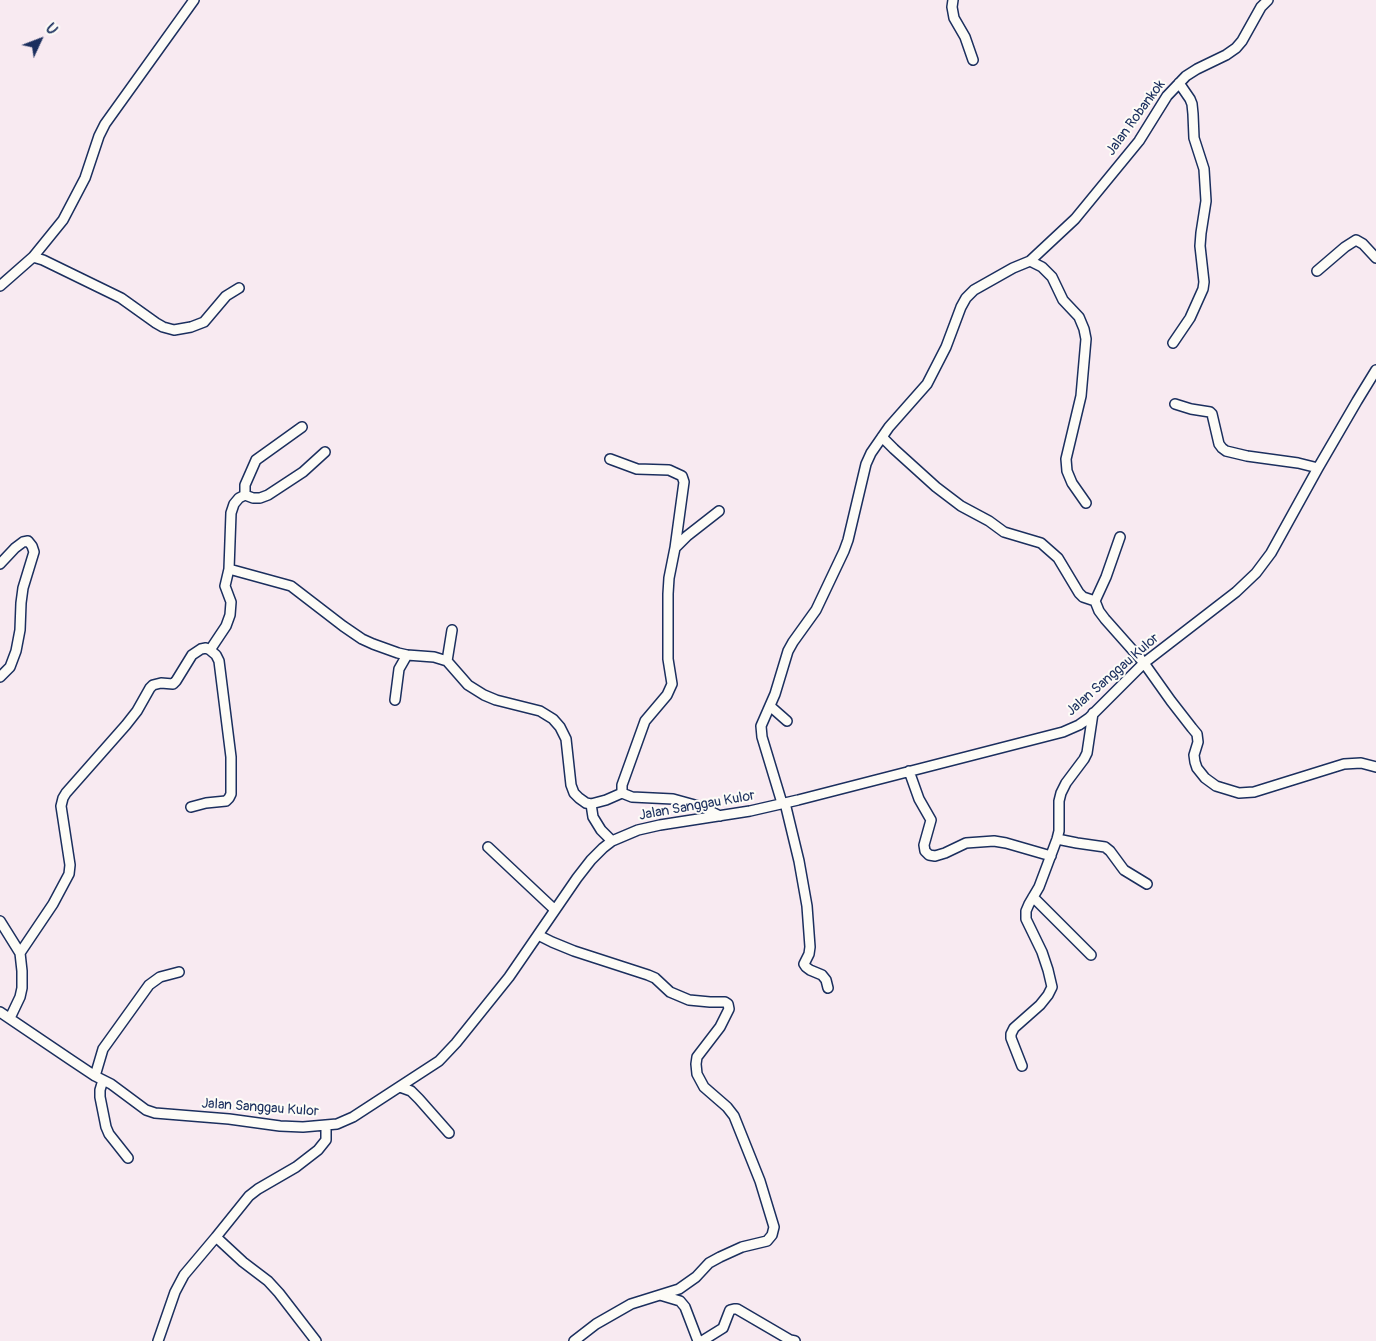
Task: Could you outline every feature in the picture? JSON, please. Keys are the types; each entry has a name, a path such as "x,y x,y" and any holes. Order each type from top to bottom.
{"street":[{"path":"0,286 34,257 63,220 85,178 99,136 111,114 194,0"},
{"path":"953,0 954,18 965,37 973,60"},
{"name":"Jalan Robankok","path":"828,988 826,980 822,975 810,970 804,964 809,954 810,946 807,906 799,860 784,803 761,732 761,726 775,694 788,651 816,610 844,550 866,464 882,436 927,384 946,347 966,298 974,290 1013,268 1030,261 1075,219 1139,141 1167,96 1186,76 1236,48 1261,7 1268,0"},
{"path":"1173,342 1190,318 1203,289 1200,246 1206,200 1204,169 1194,138 1192,104 1179,83"},
{"path":"1317,271 1356,240 1363,244 1376,258"},
{"path":"34,257 121,298 156,323 174,330 204,322 226,296 239,288"},
{"path":"1030,261 1042,267 1052,277 1063,300 1079,317 1084,329 1086,339 1081,396 1066,459 1067,471 1072,483 1086,503"},
{"name":"Jalan Sanggau Kulor","path":"0,1012 118,1089 146,1110 155,1114 303,1127 326,1126 353,1118 439,1061 456,1043 509,977 591,860 612,841 638,830 660,825 750,811 784,803 1063,732 1079,725 1144,663 1236,592 1256,573 1271,554 1318,468 1376,370"},
{"path":"1175,404 1212,414 1220,444 1226,451 1318,468"},
{"path":"245,495 245,484 256,460 302,427"},
{"path":"882,436 933,484 961,506 989,521 1004,532 1036,541 1047,548 1063,565 1079,593 1084,597 1095,600"},
{"path":"210,650 226,626 230,615 231,602 226,586 229,569 231,513 234,504 245,495 260,498 268,495 303,472 325,452"},
{"path":"610,460 637,469 669,470 682,476 684,482 668,594 667,644 672,684 667,695 645,721 622,785 622,793"},
{"path":"675,548 719,511"},
{"path":"1120,537 1106,577 1095,600 1099,611 1105,619 1144,663 1197,734 1198,742 1194,755 1195,762 1205,778 1216,786 1239,793 1254,792 1344,764 1361,763 1376,767"},
{"path":"0,564 23,542 28,541 32,546 34,552 23,588 20,630 16,651 10,667 0,677"},
{"path":"229,569 291,586 362,639 387,650 407,655 434,656 447,661 468,685 484,695 540,711 553,719 560,727 566,739 572,785 574,793 579,798 591,804 622,793 632,797 679,800 702,807 721,816"},
{"path":"447,661 452,630"},
{"path":"20,953 53,904 69,874 70,865 61,806 66,793 126,725 137,711 150,688 153,685 173,684 192,655 206,648 216,655 219,661 231,757 231,791 226,801 206,802 191,807"},
{"path":"395,700 399,669 407,655"},
{"path":"770,706 787,720"},
{"path":"1022,1066 1011,1034 1014,1028 1044,1000 1052,987 1042,952 1026,919 1026,911 1039,887 1057,839 1061,794 1066,783 1087,753 1093,713"},
{"path":"909,771 919,799 931,820 924,845 925,852 929,855 935,856 946,853 966,843 994,841 1051,856"},
{"path":"591,804 593,816 601,830 612,841"},
{"path":"1057,839 1104,847 1110,851 1124,870 1147,884"},
{"path":"488,847 555,910"},
{"path":"1033,898 1091,955"},
{"path":"0,921 20,953 22,971 20,997 10,1018"},
{"path":"538,935 574,951 655,978 670,992 689,1000 725,1002 729,1006 720,1028 697,1057 697,1074 704,1087 727,1107 734,1116 770,1210 774,1227 774,1232 767,1241 742,1247 720,1257 709,1263 686,1285 622,1309 590,1328 574,1341"},
{"path":"128,1158 111,1138 106,1127 100,1097 99,1078 103,1050 149,985 160,977 179,972"},
{"path":"400,1087 410,1091 419,1099 449,1134"},
{"path":"158,1341 175,1292 184,1275 249,1196 296,1167 318,1150 326,1140 326,1126"},
{"path":"216,1237 243,1262 268,1281 316,1341"},
{"path":"660,1295 680,1301 685,1307 698,1336 723,1328 730,1310 737,1309 790,1340 798,1341"}]}
